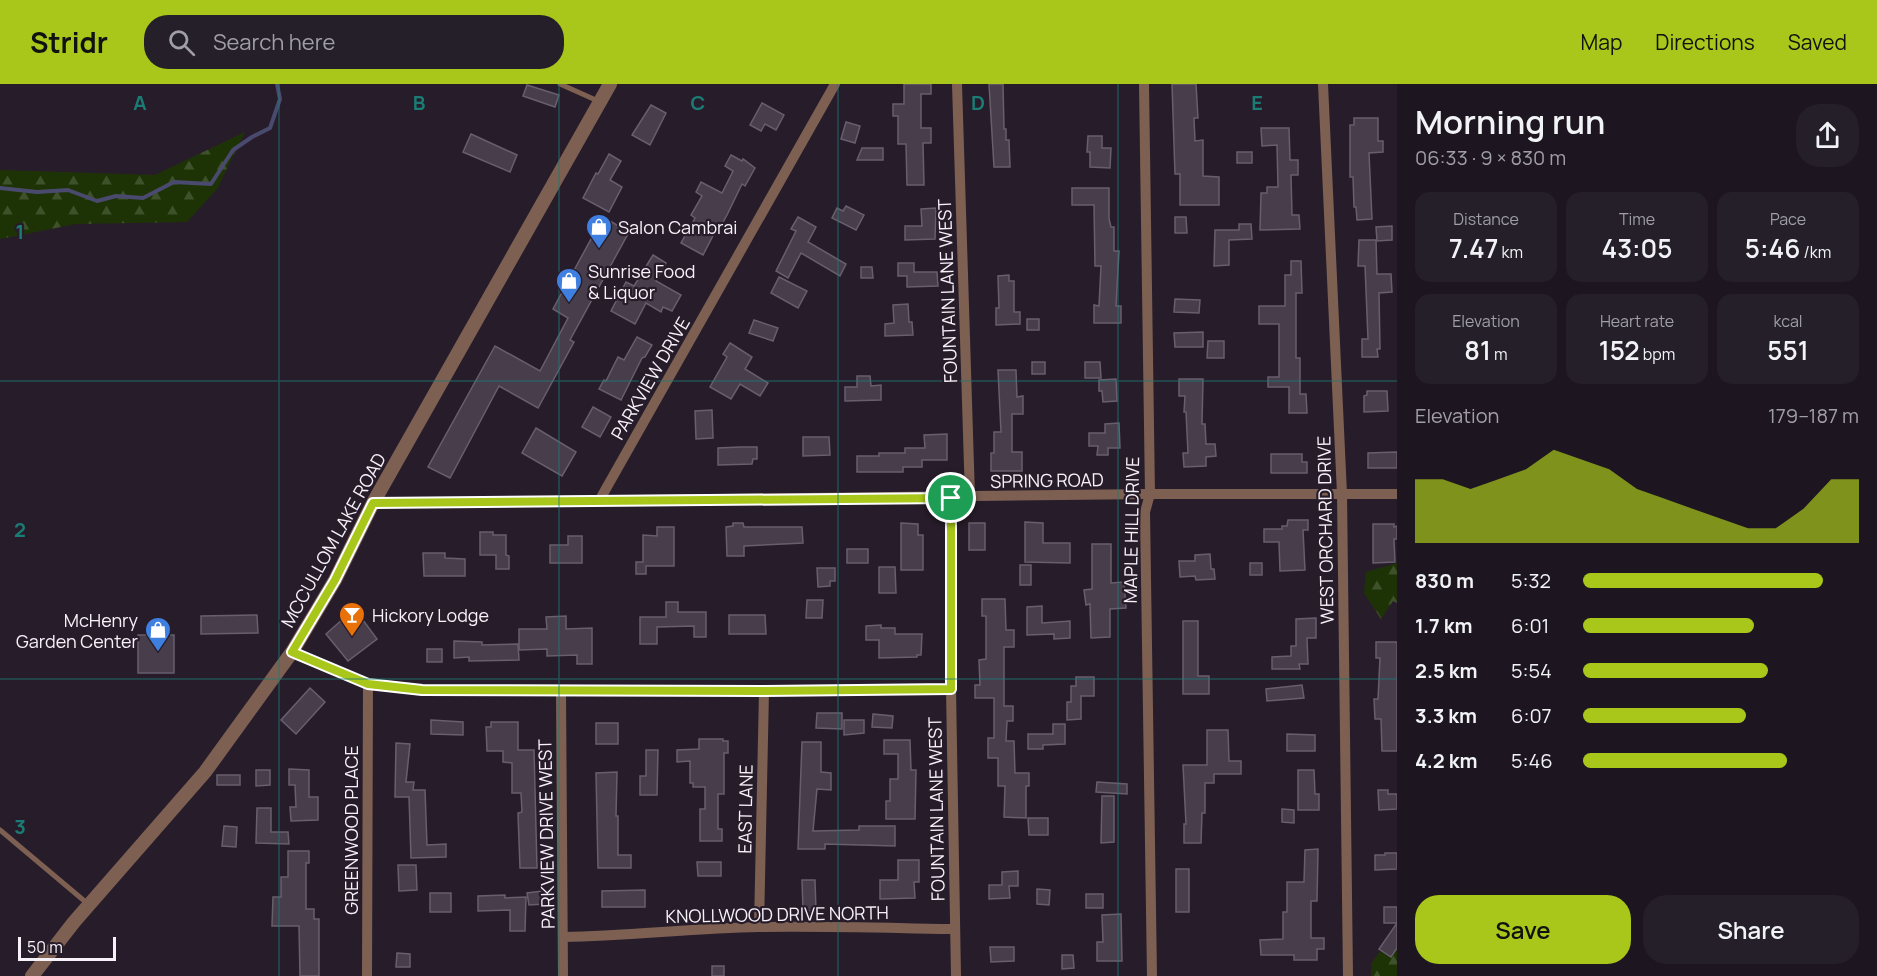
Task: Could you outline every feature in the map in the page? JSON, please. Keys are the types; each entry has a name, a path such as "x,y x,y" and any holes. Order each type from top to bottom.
{"street":[{"name":"MCCULLOM LAKE ROAD","path":"32,976 205,772 292,652 335,580 373,503 610,84"},
{"name":"PARKVIEW DRIVE","path":"599,501 836,84"},
{"name":"FOUNTAIN LANE WEST","path":"957,84 970,497"},
{"name":"MAPLE HILL DRIVE","path":"1144,84 1150,494 1145,512 1152,976"},
{"name":"WEST ORCHARD DRIVE","path":"1323,84 1342,494 1348,976"},
{"name":"SPRING ROAD","path":"373,503 1150,494 1397,494"},
{"name":"FOUNTAIN LANE WEST","path":"951,498 951,689 956,976"},
{"path":"292,652 368,684 422,690 561,692 951,689"},
{"name":"GREENWOOD PLACE","path":"367,976 368,684"},
{"name":"EAST LANE","path":"759,927 764,691"},
{"name":"PARKVIEW DRIVE WEST","path":"561,692 563,976"},
{"name":"KNOLLWOOD DRIVE NORTH","path":"564,937 612,937 671,930 759,927 955,929"}],"lane":[{"path":"560,84 600,102"},
{"path":"0,830 90,905"}],"green space":[{"path":"245,132 217,189 187,222 76,224 0,239 0,170 155,175"},
{"path":"1397,563 1397,603 1393,601 1381,619 1364,593 1366,572"},
{"path":"1397,927 1397,976 1371,976 1371,964"}],"building":[{"path":"904,84 931,84 931,94 921,94 921,128 931,128 931,143 923,143 924,185 907,185 906,144 898,144 898,116 893,116 893,104 904,104"},
{"path":"989,84 1003,84 1004,129 1006,129 1006,140 1009,140 1010,167 994,167"},
{"path":"1172,84 1196,84 1198,118 1194,118 1195,141 1203,140 1203,176 1219,177 1219,205 1180,205 1180,174 1175,174"},
{"path":"527,85 559,95 555,107 523,96"},
{"path":"762,103 784,115 776,130 765,124 761,131 750,125"},
{"path":"651,105 666,113 650,145 632,135"},
{"path":"1354,118 1378,118 1378,141 1383,141 1383,152 1369,153 1372,219 1357,220 1356,207 1354,207 1353,177 1350,177 1350,125 1354,125"},
{"path":"846,122 860,126 855,143 841,139"},
{"path":"1261,128 1289,128 1290,160 1298,160 1298,175 1291,175 1292,215 1299,215 1300,229 1260,230 1261,193 1267,193 1267,187 1278,187 1277,145 1262,146"},
{"path":"471,134 517,155 510,172 463,152"},
{"path":"1088,136 1102,136 1102,148 1111,148 1110,168 1090,167 1090,152 1087,152"},
{"path":"862,148 883,148 883,160 857,160"},
{"path":"1237,152 1252,152 1252,163 1237,163"},
{"path":"609,154 621,161 610,180 622,187 609,212 583,198"},
{"path":"731,155 742,161 743,159 755,168 745,186 742,184 703,255 681,243 695,218 691,215 702,196 696,192 701,182 722,193 733,171 725,166"},
{"path":"1072,188 1109,188 1109,219 1111,227 1114,227 1114,251 1119,251 1116,306 1121,306 1121,323 1094,323 1094,305 1099,306 1101,266 1095,266 1094,205 1072,205"},
{"path":"846,206 864,215 856,230 832,218 837,208 843,211"},
{"path":"936,208 935,239 905,240 905,226 922,226 921,209"},
{"path":"603,217 629,232 570,340 574,342 538,408 499,386 450,478 428,467 495,346 540,371 568,318 553,309"},
{"path":"798,217 816,227 808,242 846,264 840,276 801,253 788,278 776,271 796,231 791,229"},
{"path":"1175,217 1186,217 1187,233 1175,233"},
{"path":"1239,224 1251,224 1252,239 1229,240 1229,265 1214,266 1215,230 1239,230"},
{"path":"1392,226 1392,240 1377,241 1376,227"},
{"path":"1359,240 1376,240 1377,274 1391,274 1392,292 1379,293 1380,349 1377,349 1378,357 1362,357 1362,339 1368,339 1365,266 1358,266"},
{"path":"653,255 666,263 656,281 681,295 672,311 663,307 661,312 646,303 635,324 611,311 626,282 634,286"},
{"path":"1291,261 1301,261 1302,293 1296,293 1296,358 1300,358 1300,394 1306,394 1307,413 1289,413 1289,387 1268,387 1268,377 1279,377 1279,324 1259,324 1259,306 1285,306 1285,275 1291,275"},
{"path":"898,263 914,263 914,272 937,272 938,286 907,287 907,276 898,276"},
{"path":"861,267 872,267 873,278 861,278"},
{"path":"1009,275 1009,281 1014,281 1014,312 1020,312 1020,324 996,325 996,308 999,308 998,276"},
{"path":"779,277 807,291 798,308 771,293"},
{"path":"1175,299 1200,300 1199,313 1174,312"},
{"path":"908,304 909,322 912,322 913,335 885,336 885,324 894,323 893,305"},
{"path":"1027,319 1039,319 1039,330 1027,330"},
{"path":"754,320 778,328 773,341 749,333"},
{"path":"1203,332 1203,347 1175,347 1174,333"},
{"path":"637,337 652,345 642,358 621,400 599,389 604,380 606,381 618,357 624,360"},
{"path":"1208,341 1224,341 1224,358 1207,358"},
{"path":"730,343 752,357 745,369 768,383 760,396 740,384 731,399 710,387 727,357 723,354"},
{"path":"1032,362 1045,362 1045,374 1032,374"},
{"path":"1085,362 1100,362 1101,378 1085,378"},
{"path":"998,370 1016,370 1017,397 1023,396 1023,414 1012,414 1012,452 1022,452 1022,471 991,471 994,432 1001,432"},
{"path":"857,376 870,376 871,386 881,385 881,400 845,401 845,387 857,387"},
{"path":"1116,379 1117,401 1103,402 1102,391 1099,391 1099,380"},
{"path":"1179,379 1203,379 1202,424 1205,424 1206,444 1215,444 1216,456 1206,457 1206,466 1184,467 1183,453 1188,453 1186,412 1184,412 1185,396 1179,396"},
{"path":"1367,391 1387,391 1388,411 1364,412 1364,396 1367,395"},
{"path":"593,407 611,417 600,437 582,427"},
{"path":"712,410 713,438 696,439 695,411"},
{"path":"1119,423 1120,448 1108,448 1108,455 1097,455 1098,446 1089,446 1089,433 1105,433 1105,424"},
{"path":"536,428 576,452 562,476 522,453"},
{"path":"947,434 947,460 922,460 922,467 903,467 903,472 857,472 857,456 905,453 905,448 925,448 924,435"},
{"path":"803,437 829,437 830,455 803,456"},
{"path":"757,447 757,459 753,459 752,464 718,465 718,448"},
{"path":"1397,452 1397,468 1368,468 1368,453"},
{"path":"1271,454 1302,454 1302,462 1307,462 1307,473 1271,473"},
{"path":"1288,520 1308,520 1308,530 1303,530 1305,570 1280,571 1279,542 1264,542 1264,529 1282,529 1282,526 1287,526"},
{"path":"1025,522 1043,523 1043,543 1070,543 1070,563 1025,562"},
{"path":"733,523 743,523 744,527 802,527 803,543 744,546 744,556 727,556 726,527 733,526"},
{"path":"901,523 918,524 918,535 923,535 923,570 901,570"},
{"path":"969,523 985,523 985,550 969,550"},
{"path":"1373,524 1397,526 1397,539 1394,539 1395,562 1373,563"},
{"path":"657,527 674,527 674,566 646,566 646,574 636,574 636,562 643,562 643,535 657,536"},
{"path":"480,532 506,535 509,569 496,569 496,555 480,555"},
{"path":"568,536 582,536 582,563 550,563 550,545 568,545"},
{"path":"1092,544 1111,544 1111,583 1124,582 1126,608 1110,609 1110,637 1091,638 1090,604 1086,605 1084,590 1092,589"},
{"path":"847,549 868,549 868,563 847,563"},
{"path":"423,553 445,553 445,558 465,559 465,576 424,576"},
{"path":"1210,554 1211,569 1214,569 1215,579 1196,580 1195,576 1180,577 1179,561 1195,561 1195,555"},
{"path":"1250,563 1262,563 1262,575 1250,575"},
{"path":"1020,565 1031,565 1031,585 1020,585"},
{"path":"879,567 895,567 896,593 879,593"},
{"path":"817,568 835,568 835,581 830,581 830,586 818,587"},
{"path":"982,599 1005,599 1006,630 1014,630 1014,647 1004,647 1004,706 1013,706 1013,721 1007,721 1006,741 1014,741 1015,773 1029,773 1029,786 1026,786 1026,818 1004,817 1005,786 998,786 998,758 988,758 988,738 994,738 994,698 975,698 975,685 980,685 979,660 986,659 986,616 982,616"},
{"path":"807,600 823,600 822,618 806,618"},
{"path":"666,602 678,602 678,612 706,612 706,637 694,637 694,626 657,627 657,644 640,644 640,617 666,617"},
{"path":"1042,606 1042,623 1070,621 1070,638 1054,639 1054,634 1027,635 1027,607"},
{"path":"257,615 258,633 201,634 201,616"},
{"path":"729,615 765,615 766,634 729,634"},
{"path":"566,616 566,629 592,628 592,664 577,664 577,655 547,656 547,649 519,650 519,629 547,629 546,617"},
{"path":"344,618 352,628 363,620 377,639 348,661 326,634"},
{"path":"1316,618 1316,638 1307,638 1308,664 1299,664 1300,669 1272,669 1272,657 1291,656 1291,646 1296,646 1296,619"},
{"path":"1183,621 1198,621 1198,676 1209,676 1209,694 1183,694"},
{"path":"881,625 881,628 895,628 895,634 922,634 921,655 879,658 879,640 866,640 866,626"},
{"path":"138,635 174,635 174,673 138,673"},
{"path":"454,641 482,642 482,645 518,644 519,660 469,661 469,657 454,658"},
{"path":"1376,642 1397,642 1397,751 1382,751 1381,719 1375,719 1374,699 1378,699 1380,658 1376,658"},
{"path":"427,649 442,649 442,662 427,662"},
{"path":"1076,677 1094,677 1094,696 1081,696 1081,719 1067,720 1067,702 1071,702 1071,686 1076,686"},
{"path":"1302,685 1304,698 1267,701 1266,689"},
{"path":"310,688 325,702 296,734 281,720"},
{"path":"817,713 842,713 842,729 816,728"},
{"path":"873,714 893,716 892,728 872,727"},
{"path":"431,720 463,722 463,735 431,734"},
{"path":"844,720 864,720 864,733 844,735"},
{"path":"491,722 518,722 518,750 534,750 537,868 520,868 518,813 522,812 521,793 512,793 512,763 503,762 503,751 487,751 486,727 491,727"},
{"path":"596,723 618,723 618,744 596,744"},
{"path":"1053,724 1065,724 1065,744 1043,745 1043,749 1028,749 1028,734 1053,734"},
{"path":"1207,730 1228,730 1229,761 1241,761 1241,774 1214,774 1214,783 1205,783 1205,813 1202,813 1201,843 1184,843 1184,824 1186,824 1183,765 1207,765"},
{"path":"1287,734 1315,735 1315,751 1287,751"},
{"path":"699,739 728,741 728,753 724,753 724,794 718,794 718,829 722,829 722,841 700,841 700,809 705,809 705,787 693,787 693,783 690,783 690,761 677,762 677,750 699,749"},
{"path":"884,740 910,740 911,770 916,770 915,819 886,819 886,801 890,801 890,779 898,779 898,754 884,754"},
{"path":"802,742 821,742 821,772 831,773 831,790 817,789 813,831 859,830 859,826 895,826 895,846 825,844 825,849 798,849"},
{"path":"396,743 410,744 406,782 414,782 413,790 425,790 427,845 446,844 446,857 411,858 409,797 395,797"},
{"path":"646,750 658,750 657,795 640,795 640,776 646,776"},
{"path":"289,769 309,770 309,797 318,797 318,820 291,821 290,807 296,807 295,785 289,785"},
{"path":"256,770 270,770 270,785 256,786"},
{"path":"1298,770 1314,770 1315,794 1319,794 1319,810 1298,810"},
{"path":"617,772 618,855 631,855 631,868 598,868 596,773"},
{"path":"217,775 240,775 240,785 217,785"},
{"path":"1097,782 1127,784 1127,794 1096,792"},
{"path":"1378,790 1388,790 1388,794 1397,794 1397,809 1379,810"},
{"path":"1102,796 1114,796 1114,842 1101,843"},
{"path":"257,808 271,808 271,832 288,832 289,844 256,843"},
{"path":"1282,809 1294,810 1294,823 1282,822"},
{"path":"1028,818 1048,818 1048,835 1029,835"},
{"path":"224,826 237,827 236,847 222,846"},
{"path":"1318,849 1317,901 1311,901 1311,938 1324,938 1324,949 1317,949 1317,960 1294,960 1294,955 1261,955 1260,940 1283,939 1283,912 1287,912 1287,882 1304,882 1305,850"},
{"path":"288,851 309,851 309,863 306,863 306,909 314,909 314,919 319,919 319,976 300,976 299,926 272,926 273,897 281,897 281,877 288,877"},
{"path":"1385,853 1397,853 1397,869 1375,870 1375,855 1385,855"},
{"path":"898,860 919,860 919,882 914,882 915,898 880,899 880,880 898,880"},
{"path":"697,862 721,862 721,876 698,876"},
{"path":"398,865 416,865 417,890 399,891"},
{"path":"1176,869 1189,869 1189,912 1176,912"},
{"path":"1018,871 1018,886 1009,886 1010,898 989,899 989,885 1002,885 1002,872"},
{"path":"802,880 815,880 816,911 803,911"},
{"path":"1037,889 1050,890 1049,905 1037,904"},
{"path":"645,890 645,907 602,907 602,891"},
{"path":"542,891 544,904 529,905 527,893"},
{"path":"430,893 451,893 451,912 430,912"},
{"path":"1086,894 1103,894 1103,908 1086,908"},
{"path":"505,895 505,898 526,897 525,931 510,931 510,910 478,911 478,896"},
{"path":"1384,907 1397,907 1397,923 1384,923"},
{"path":"1121,914 1122,961 1097,961 1097,942 1103,942 1102,915"},
{"path":"1397,923 1397,948 1391,957 1379,949"},
{"path":"990,947 1014,947 1014,961 991,962"},
{"path":"397,953 410,954 410,967 396,967"},
{"path":"1062,955 1073,955 1074,968 1062,969"},
{"path":"712,966 724,966 724,976 712,976"}],"waterway":[{"path":"0,188 37,192 68,190 97,201 116,196 143,198 174,182 211,184 233,150 270,128 280,99 277,84"}],"place":[{"name":"Salon Cambrai","path":"599,250"},
{"name":"Sunrise Food & Liquor","path":"569,304"},
{"name":"Hickory Lodge","path":"352,638"},
{"name":"McHenry Garden Center","path":"158,653"}],"route":[{"path":"951,498 951,689 561,692 422,690 368,684 292,652 335,580 373,503 951,498"}]}
